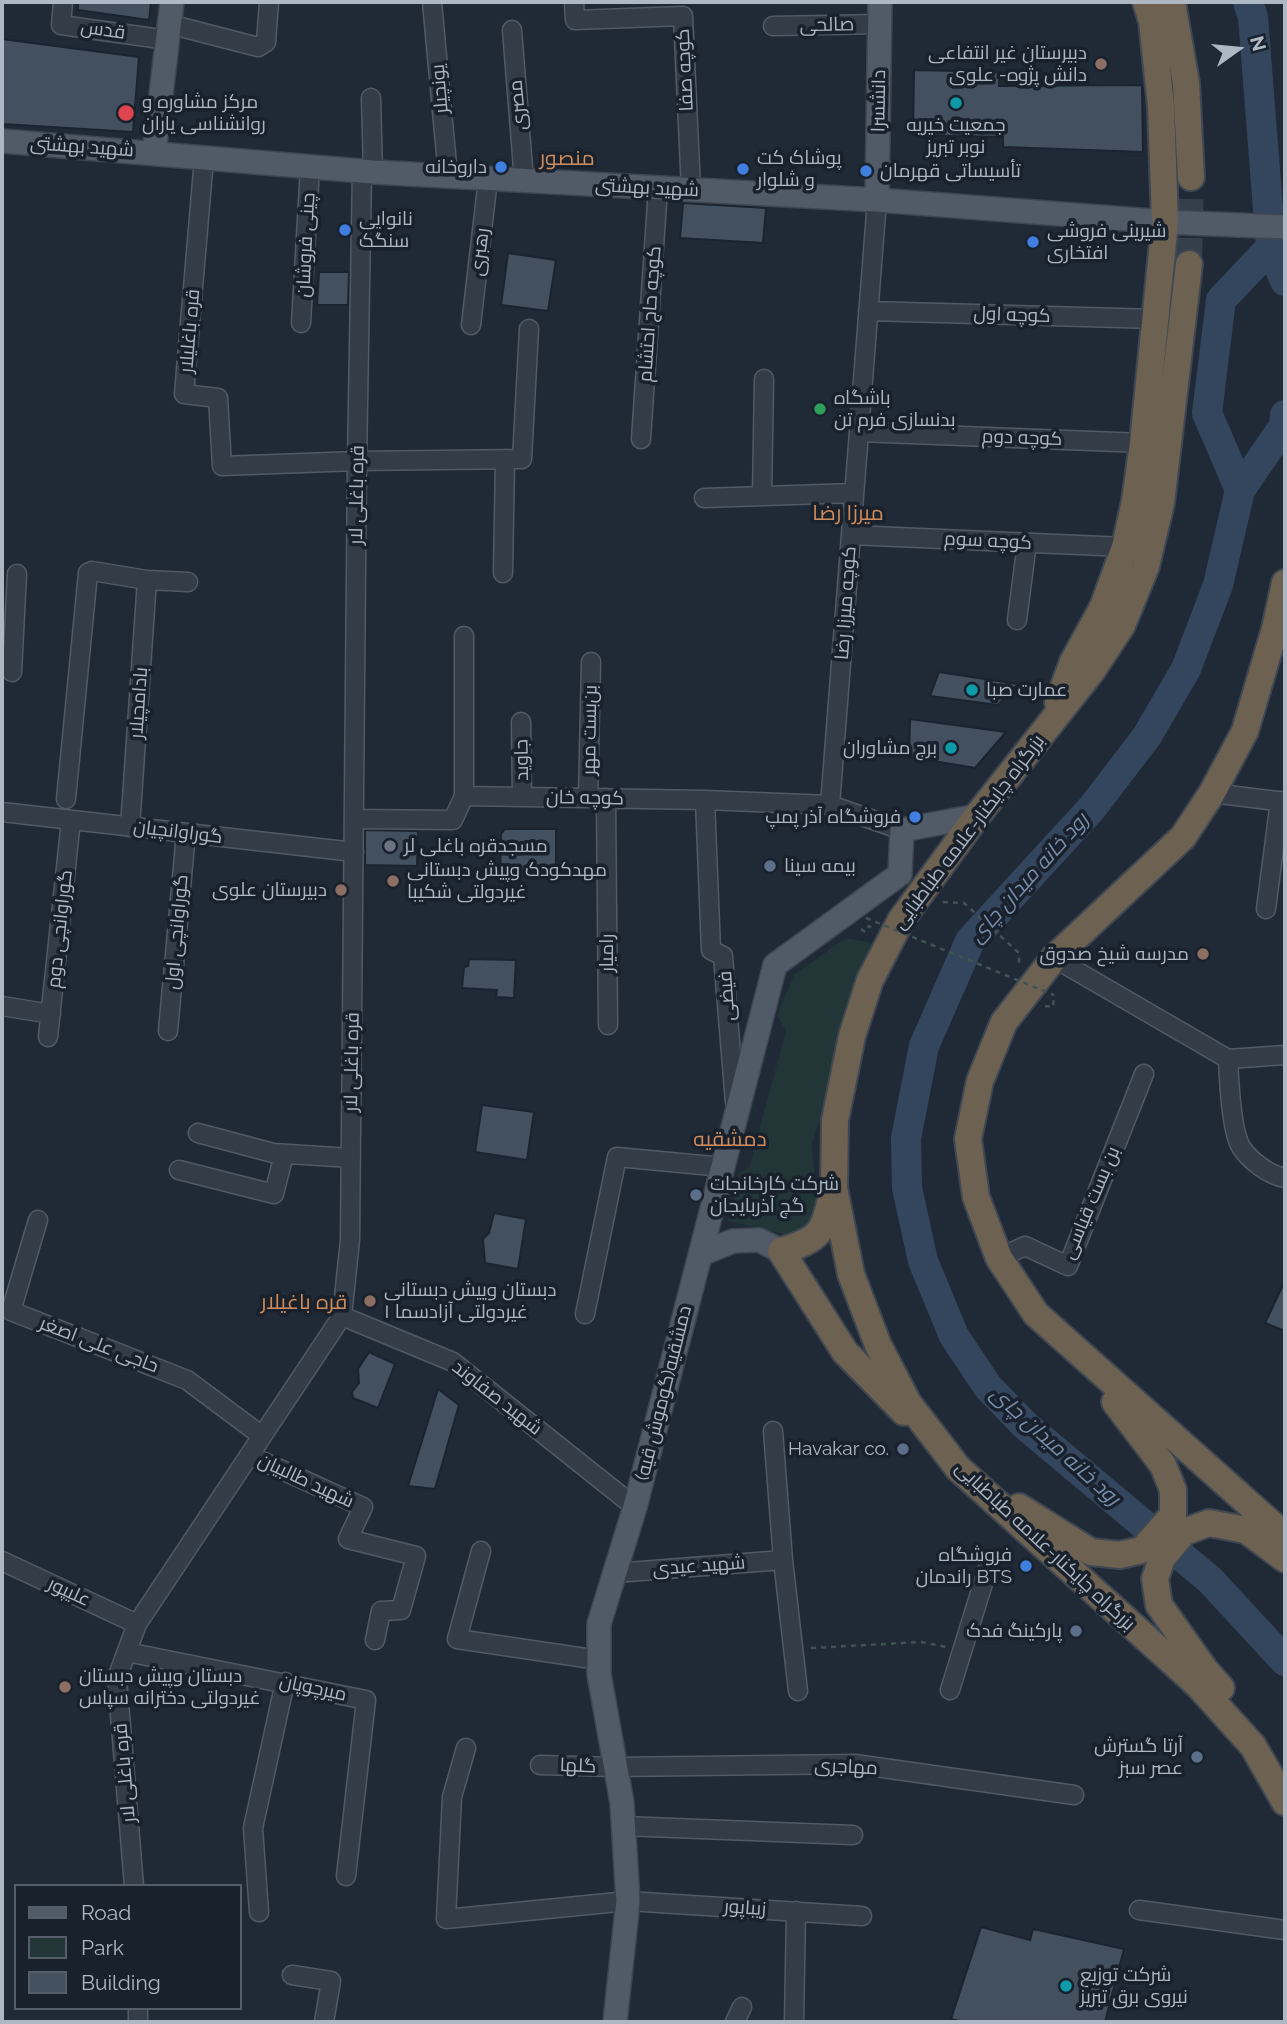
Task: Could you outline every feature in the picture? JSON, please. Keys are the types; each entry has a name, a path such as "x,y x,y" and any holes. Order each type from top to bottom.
{"highway":[{"path":"1050,723 1073,662 1103,607 1125,547 1143,443 1165,222 1161,106 1152,21 1146,2"},
{"path":"1172,2 1186,83 1191,177"},
{"name":"بزرگراه چایکنار-علامه طباطبایی","path":"1189,264 1161,503 1146,566 1122,625 1091,672 977,816 901,920 870,980 852,1036 835,1120 834,1188 852,1274 878,1345 908,1403 958,1468 1197,1684 1253,1746 1285,1802"},
{"path":"1245,731 1275,629 1285,583"},
{"path":"1285,657 1212,793 1183,837 1054,958 1004,1022 980,1081 968,1139 976,1197 999,1258 1036,1314 1285,1536"},
{"path":"834,1188 825,1225 809,1242 782,1251 845,1352 958,1468 1091,1552 1120,1555 1142,1550 1173,1515 1174,1490 1163,1465 1080,1356"},
{"path":"1285,1559 1246,1530 1209,1523 1184,1532 1162,1558 1155,1579 1159,1605 1205,1670 1252,1722 1285,1776"}],"main road":[{"name":"دانشسرا","path":"877,200 880,13"},
{"path":"154,153 170,22"},
{"name":"شهید بهشتى","path":"2,141 368,172 877,200 1165,222 1285,227"},
{"path":"902,830 977,816"},
{"name":"دمشقیه(گوموش قیه)","path":"615,2022 628,1901 623,1826 599,1674 599,1624 635,1507 775,965 900,874 902,830"},
{"path":"701,1254 733,1241 759,1240 782,1251"}],"street":[{"name":"قدس","path":"63,2 61,25 170,22"},
{"path":"170,22 258,47 265,42 270,2"},
{"name":"یونچیلر","path":"432,2 449,176"},
{"name":"کوچه صفا","path":"574,11 635,10 683,16 691,190"},
{"name":"صالحی","path":"773,26 880,13"},
{"name":"مصری","path":"512,30 524,181"},
{"name":"قره باغلی لار","path":"134,1884 117,1678 137,1624 342,1316 350,1240 357,461 371,99"},
{"name":"قره باغلیلار","path":"205,158 184,394 218,398 222,466 357,461"},
{"name":"چینی فروشان","path":"301,323 310,167"},
{"name":"رهبری","path":"471,326 488,179"},
{"name":"کوچه حاج احتشام","path":"641,439 658,188"},
{"name":"کوچه میرزا رضا","path":"830,805 877,200"},
{"name":"کوچه اول","path":"868,311 1156,320"},
{"path":"357,461 522,458 529,329"},
{"path":"762,496 764,379"},
{"name":"کوچه دوم","path":"859,432 1143,443"},
{"path":"503,573 505,459"},
{"path":"704,498 854,493"},
{"name":"کوچه سوم","path":"851,535 1125,547"},
{"path":"1017,620 1027,543"},
{"path":"66,799 88,573 92,571 147,580 188,582"},
{"path":"12,672 8,628 17,574"},
{"name":"بادامچیلار","path":"131,827 147,580"},
{"path":"354,819 453,820 464,796 464,636"},
{"name":"بن‌بست مهر","path":"591,662 597,798"},
{"name":"جاوید","path":"521,722 522,797"},
{"path":"1212,793 1283,801 1266,909"},
{"name":"کوچه خان","path":"464,796 830,805"},
{"name":"رامیار","path":"597,798 608,1025"},
{"name":"فیضی","path":"705,800 711,950 723,956 736,1117"},
{"path":"830,805 902,830"},
{"name":"گوراوانچیان","path":"2,812 354,852"},
{"name":"گوراوانچی دوم","path":"48,1037 71,820"},
{"name":"گوراوانچی اول","path":"168,1031 186,833"},
{"path":"1054,958 1228,1059 1285,1055"},
{"path":"2,1006 51,1014"},
{"path":"1228,1059 1229,1095 1240,1145 1256,1164 1285,1178"},
{"name":"بن بست قیاسی","path":"999,1258 1025,1246 1068,1266 1144,1074"},
{"path":"198,1133 273,1153 351,1158"},
{"path":"179,1170 274,1194 284,1154"},
{"path":"585,1314 617,1157 723,1167"},
{"name":"حاجی علی اصغر","path":"38,1220 11,1311 187,1380 262,1436"},
{"name":"شهید صفاوند","path":"342,1316 453,1362 635,1507"},
{"path":"773,1431 783,1560 798,1691"},
{"name":"شهید طالبیان","path":"249,1455 363,1507 348,1539 416,1556 401,1610 381,1612 375,1640"},
{"path":"481,1551 457,1639 599,1660"},
{"name":"شهید عیدی","path":"615,1573 783,1560"},
{"name":"علیپور","path":"2,1561 137,1624"},
{"path":"950,1690 990,1561"},
{"name":"میرچوپان","path":"127,1652 366,1700 346,1876"},
{"path":"259,1912 253,1828 285,1682"},
{"name":"زیباپور","path":"466,1748 452,1797 446,1919 628,1901 862,1916"},
{"name":"مهاجری","path":"615,1767 855,1764 1074,1795"},
{"name":"گلها","path":"541,1765 615,1767"},
{"path":"623,1826 853,1835"},
{"path":"1139,1910 1285,1930"},
{"path":"794,2022 796,1911"},
{"path":"292,1975 331,1981 324,2022"}],"path":[{"path":"964,903 1019,953"},
{"path":"866,918 1054,995 1053,1007 1045,1006 1046,997"},
{"path":"794,1649 921,1642 962,1650"}],"green space":[{"path":"846,938 872,943 812,1145 818,1214 794,1236 728,1221 739,1173 749,1168 786,1031 777,1015 794,975"}],"building":[{"path":"78,2 151,2 149,20 78,10"},
{"path":"2,39 139,57 133,132 2,124"},
{"path":"914,70 1000,72 999,86 1142,85 1143,152 1003,147 1003,137 913,135"},
{"path":"683,203 766,208 763,243 680,238"},
{"path":"508,253 556,260 548,311 501,305"},
{"path":"319,272 349,272 348,305 317,305"},
{"name":"عمارت صبا","path":"939,672 1018,684 998,705 930,696"},
{"name":"برج مشاوران","path":"910,719 1006,732 975,768 909,757"},
{"path":"505,829 556,829 556,875 500,876 501,834"},
{"name":"مسجدقره باغلی لر","path":"365,830 418,831 417,866 365,865"},
{"path":"469,959 516,960 514,998 496,997 497,990 462,988 464,967 468,966"},
{"path":"482,1105 534,1112 527,1160 475,1152"},
{"path":"494,1213 526,1219 518,1269 485,1263 483,1239 489,1233"},
{"path":"1285,1281 1285,1331 1265,1323"},
{"path":"369,1352 395,1364 378,1408 353,1398 352,1392 359,1383 358,1369"},
{"path":"438,1389 459,1405 435,1489 408,1486"},
{"name":"شرکت توزیع نیروی برق تبریز","path":"981,1927 1030,1940 1033,1929 1124,1949 1105,2022 964,2022 951,2019"}],"waterway":[{"name":"رود خانه میدان چای","path":"1248,2 1253,17 1271,247 1221,300 1207,413 1240,490 1218,585 1186,669 1147,736 1092,808 970,941 924,1046 906,1138 907,1188 923,1261 954,1336 988,1387 1026,1426 1210,1580 1285,1661"},
{"path":"1271,247 1285,281"},
{"path":"1240,490 1284,426 1285,415"}],"tunnel":[{"path":"1189,264 1191,177"}],"place":[{"name":"دبیرستان غیر انتفاعی دانش پژوه- علوی","path":"1101,64"},
{"name":"جمعیت خیریه نوبر تبریز","path":"956,103"},
{"name":"مرکز مشاوره و روانشناسی یاران","path":"126,113"},
{"name":"داروخانه","path":"501,167"},
{"name":"پوشاک کت و شلوار","path":"743,169"},
{"name":"تأسیساتی قهرمان","path":"866,171"},
{"name":"نانوایی سنگک","path":"345,230"},
{"name":"شیرینی فروشی افتخاری","path":"1033,242"},
{"name":"باشگاه بدنسازی فرم تن","path":"820,409"},
{"name":"عمارت صبا","path":"972,690"},
{"name":"برج مشاوران","path":"951,748"},
{"name":"فروشگاه آذر پمپ","path":"915,817"},
{"name":"مسجدقره باغلی لر","path":"390,846"},
{"name":"بیمه سینا","path":"770,866"},
{"name":"مهدکودک وپیش دبستانی غیردولتی شکیبا","path":"393,881"},
{"name":"دبیرستان علوی","path":"341,890"},
{"name":"مدرسه شیخ صدوق","path":"1203,954"},
{"name":"شرکت کارخانجات گچ آذربایجان","path":"696,1195"},
{"name":"دبستان وپیش دبستانی غیردولتی آزادسما ۱","path":"370,1301"},
{"name":"Havakar co.","path":"903,1449"},
{"name":"فروشگاه راندمان BTS","path":"1026,1566"},
{"name":"پارکینگ فدک","path":"1076,1631"},
{"name":"دبستان وپیش دبستان غیردولتی دخترانه سپاس","path":"65,1687"},
{"name":"آرتا گسترش عصر سبز","path":"1197,1757"},
{"name":"شرکت توزیع نیروی برق تبریز","path":"1066,1986"}],"district":[{"name":"منصور","path":"567,159"},
{"name":"میرزا رضا","path":"848,514"},
{"name":"دمشقیه","path":"730,1140"},
{"name":"قره باغیلار","path":"304,1303"}]}
